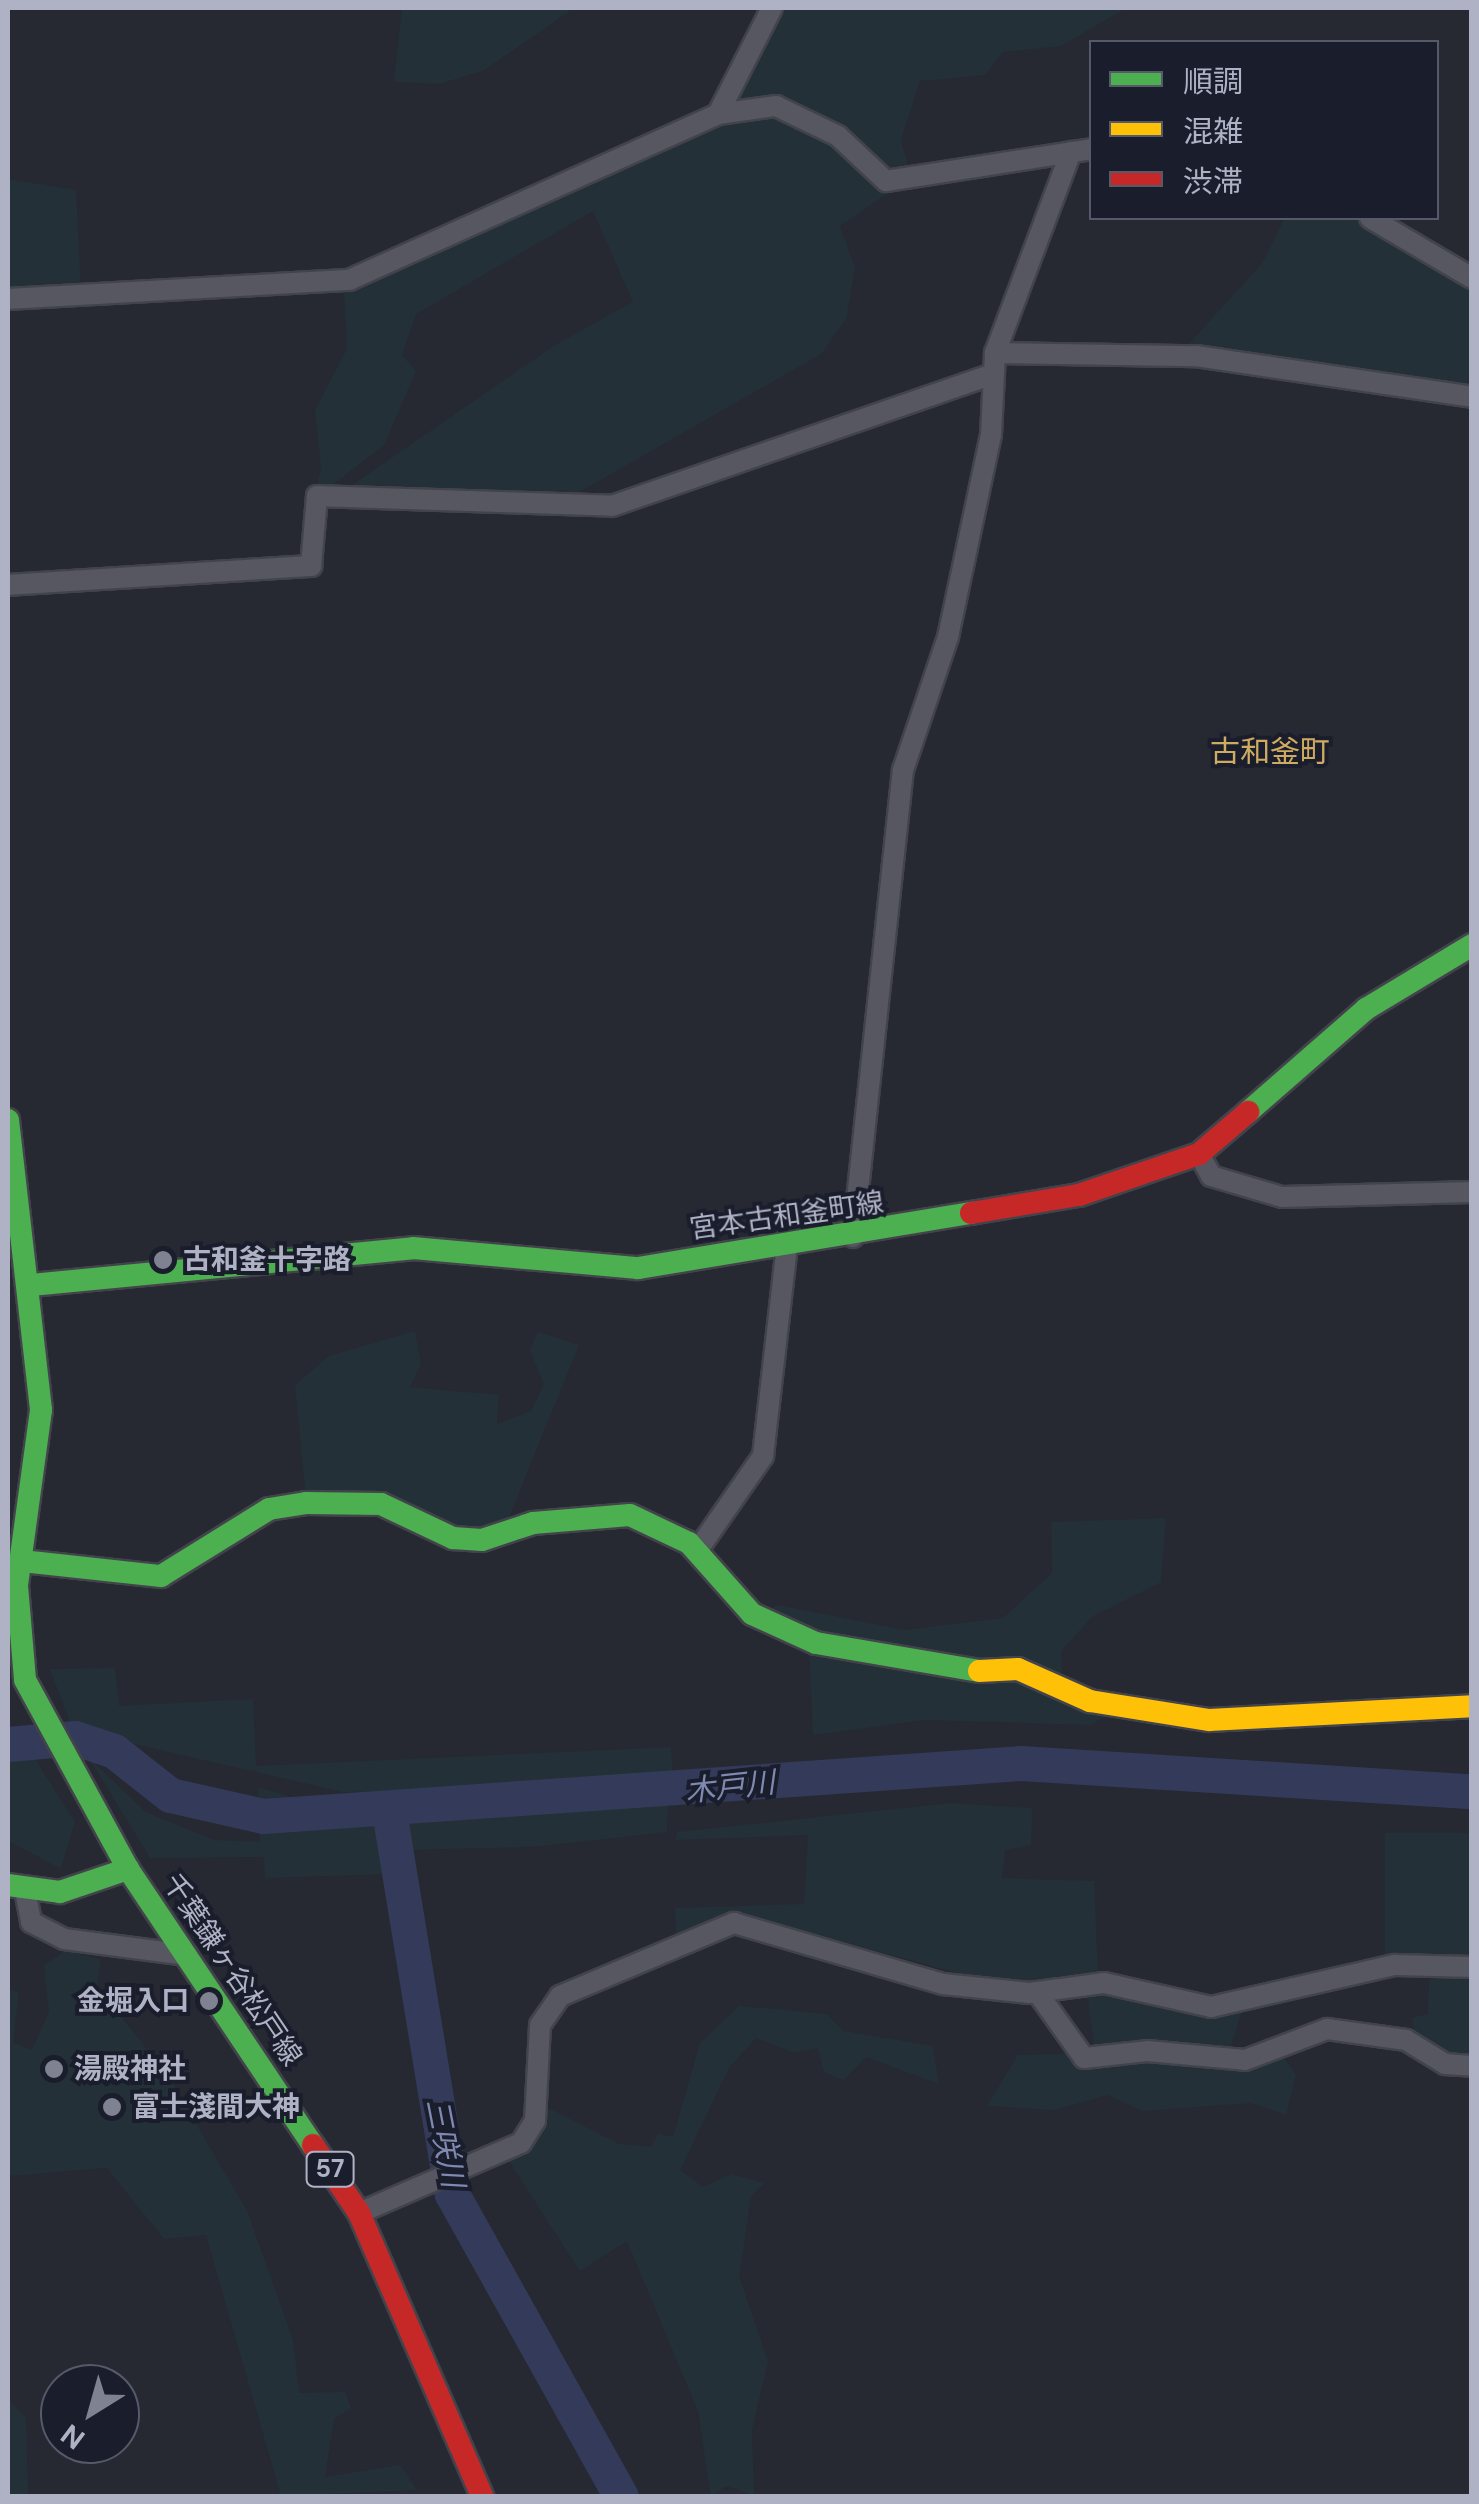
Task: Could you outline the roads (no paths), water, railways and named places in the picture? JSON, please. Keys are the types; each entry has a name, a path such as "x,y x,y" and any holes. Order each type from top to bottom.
{"street":[{"path":"718,114 772,8"},
{"path":"8,300 350,280 718,114 776,106 806,118 886,181 1081,151"},
{"path":"854,1237 903,770 948,636 991,435 994,364 1081,151"},
{"path":"1373,220 1472,278"},
{"path":"8,585 310,566 317,496 612,506 994,364 1196,356 1472,397"},
{"name":"宮本古和釜町線","path":"19,1286 413,1248 612,1268 854,1237 1079,1195 1200,1154 1366,1009 1472,944"},
{"name":"57","path":"8,1120 19,1286 40,1410 19,1527 22,1560 12,1585"},
{"path":"1200,1154 1210,1176 1282,1197 1472,1192"},
{"path":"697,1551 763,1456 787,1246"},
{"path":"22,1560 161,1576 269,1509 350,1502 482,1540 560,1519 630,1515 697,1551 752,1614 791,1635 955,1674 1018,1670 1145,1714 1210,1720 1472,1706"},
{"name":"千葉鎌ヶ谷松戸線","path":"12,1585 20,1660 40,1716 128,1869 360,2213 482,2496"},
{"path":"128,1869 78,1889 16,1888 30,1922 64,1939 188,1955"},
{"path":"360,2213 501,2157 536,2121 540,2026 553,2002 734,1923 944,1984 1037,1992 1104,1983 1212,2007 1396,1964 1472,1967"},
{"path":"1037,1992 1084,2058 1146,2051 1245,2060 1328,2029 1406,2040 1445,2064 1472,2066"}],"waterway":[{"name":"木戸川","path":"8,1744 75,1738 114,1751 170,1795 263,1816 1021,1763 1472,1791"},
{"name":"三咲川","path":"389,1811 452,2194 621,2496"}],"place":[{"name":"古和釜十字路","path":"163,1260"},
{"name":"金堀入口","path":"209,2001"},
{"name":"湯殿神社","path":"54,2069"},
{"name":"富士淺間大神","path":"112,2107"}],"district":[{"name":"古和釜町","path":"1270,752"}]}
